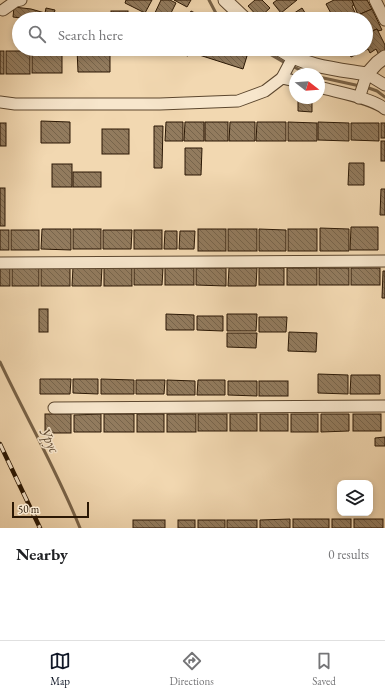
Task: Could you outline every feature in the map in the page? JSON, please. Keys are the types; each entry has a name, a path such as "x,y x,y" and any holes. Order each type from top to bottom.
{"street":[{"path":"4,10 16,1 21,0"},
{"path":"225,0 238,12"},
{"path":"375,0 385,20"},
{"path":"0,102 15,104 160,104 238,101 265,90 282,78 293,57 311,64 373,80"},
{"path":"359,98 373,80 377,63 385,57"},
{"path":"282,78 289,80"},
{"path":"325,89 381,105 385,109"},
{"path":"0,263 385,261"},
{"path":"54,408 385,406"}],"building":[{"path":"126,0 152,0 146,12 125,3"},
{"path":"161,0 170,0 176,3 172,12 155,12"},
{"path":"174,0 191,0 187,7"},
{"path":"255,0 262,0 270,8 266,12 254,12 248,6"},
{"path":"277,0 297,0 282,12 280,12 273,3"},
{"path":"334,0 352,0 354,5 352,6 355,12 330,12 326,4"},
{"path":"352,0 367,0 372,9 365,12 357,12"},
{"path":"14,7 42,12 14,12"},
{"path":"46,8 55,10 54,12 45,12"},
{"path":"302,8 305,12 296,12"},
{"path":"372,9 382,30 378,31 377,29 373,31 373,12 365,12"},
{"path":"111,11 128,11 128,12"},
{"path":"377,29 385,45 385,52 379,55 376,49 373,51 373,31"},
{"path":"0,51 4,51 4,74 0,74"},
{"path":"6,51 12,51 12,56 30,56 30,74 6,74"},
{"path":"32,56 62,56 62,73 32,73"},
{"path":"77,56 110,56 110,72 78,72"},
{"path":"202,56 247,56 243,69"},
{"path":"298,104 312,104 312,112 298,111"},
{"path":"41,121 70,122 70,143 41,143"},
{"path":"166,122 183,122 183,141 165,141"},
{"path":"185,122 204,122 204,141 184,141"},
{"path":"205,122 228,122 228,141 205,141"},
{"path":"230,122 255,122 255,141 229,141"},
{"path":"257,122 286,122 286,141 256,141"},
{"path":"288,122 317,123 317,141 288,141"},
{"path":"318,122 349,123 349,141 318,140"},
{"path":"0,123 6,123 6,146 0,146"},
{"path":"351,123 379,123 379,141 351,140"},
{"path":"381,123 385,123 385,138 381,138"},
{"path":"154,126 163,126 162,168 154,168"},
{"path":"102,129 129,129 129,154 102,154"},
{"path":"381,141 385,141 385,161 381,161"},
{"path":"185,148 202,148 201,175 185,175"},
{"path":"349,163 364,163 364,185 348,185"},
{"path":"52,164 72,164 72,187 52,187"},
{"path":"73,172 101,172 101,187 73,187"},
{"path":"0,188 5,188 5,226 0,226"},
{"path":"381,189 385,189 385,215 380,215"},
{"path":"351,227 378,227 378,250 350,250"},
{"path":"320,228 349,229 349,251 320,251"},
{"path":"42,229 71,229 71,250 41,249"},
{"path":"73,229 101,229 101,249 73,249"},
{"path":"198,229 226,229 226,251 198,251"},
{"path":"228,229 257,229 257,251 228,251"},
{"path":"259,229 286,230 286,251 259,251"},
{"path":"288,229 317,229 317,251 288,251"},
{"path":"0,230 9,230 9,250 0,250"},
{"path":"11,230 39,230 39,250 11,250"},
{"path":"103,230 132,230 131,249 103,249"},
{"path":"134,230 162,230 162,249 134,249"},
{"path":"165,231 177,231 177,249 164,249"},
{"path":"180,231 195,231 194,249 179,249"},
{"path":"0,267 10,267 10,286 0,286"},
{"path":"12,267 39,267 39,286 12,286"},
{"path":"41,267 70,267 70,286 41,286"},
{"path":"73,267 102,267 101,286 72,286"},
{"path":"104,267 132,267 132,286 104,286"},
{"path":"134,268 163,268 162,285 134,285"},
{"path":"165,268 194,268 194,285 165,285"},
{"path":"196,268 226,268 226,286 196,285"},
{"path":"229,268 257,268 256,286 228,286"},
{"path":"259,268 284,268 284,285 259,285"},
{"path":"287,268 317,268 317,285 287,285"},
{"path":"319,268 349,268 349,285 319,285"},
{"path":"351,268 380,268 380,285 351,285"},
{"path":"383,271 385,271 385,298 382,298"},
{"path":"39,309 48,309 48,332 39,332"},
{"path":"166,314 194,315 194,330 166,330"},
{"path":"227,314 257,314 256,331 227,331"},
{"path":"197,316 223,316 223,331 197,330"},
{"path":"259,317 287,317 286,332 259,332"},
{"path":"289,332 317,333 316,352 288,351"},
{"path":"227,333 257,333 256,348 227,347"},
{"path":"318,374 348,375 348,394 318,393"},
{"path":"351,375 380,375 380,394 350,394"},
{"path":"40,379 71,379 70,394 40,394"},
{"path":"73,379 98,379 98,394 73,393"},
{"path":"101,379 134,380 134,394 101,394"},
{"path":"136,380 165,380 164,394 136,394"},
{"path":"167,380 195,381 195,395 167,395"},
{"path":"198,380 225,380 225,395 197,395"},
{"path":"228,381 257,381 257,396 228,395"},
{"path":"259,381 288,381 288,396 259,396"},
{"path":"45,414 71,414 71,433 45,433"},
{"path":"101,414 101,432 74,432 74,415"},
{"path":"104,414 134,414 134,432 104,432"},
{"path":"137,414 164,414 164,432 137,432"},
{"path":"167,414 196,414 196,432 167,432"},
{"path":"198,414 227,414 227,431 198,431"},
{"path":"230,414 257,414 257,431 230,431"},
{"path":"260,414 288,414 288,431 260,431"},
{"path":"291,414 318,414 318,432 291,432"},
{"path":"321,414 349,414 349,431 321,432"},
{"path":"353,414 381,414 381,431 353,431"},
{"path":"385,437 385,446 375,446 375,438"},
{"path":"290,519 290,528 260,528 260,520"},
{"path":"293,519 329,519 329,528 293,528"},
{"path":"332,519 351,519 351,528 332,528"},
{"path":"354,519 383,519 383,528 354,528"},
{"path":"133,520 165,520 165,528 133,528"},
{"path":"178,520 195,520 195,528 178,528"},
{"path":"198,520 225,520 225,528 198,528"},
{"path":"227,520 257,520 257,528 227,528"}],"waterway":[{"path":"209,0 215,12"},
{"path":"273,56 287,64"},
{"path":"292,66 296,68"},
{"path":"325,78 360,86"},
{"path":"366,87 377,91 385,97"},
{"name":"Урус","path":"0,362 51,465 80,528"}],"railway":[{"path":"0,444 40,528"}]}
